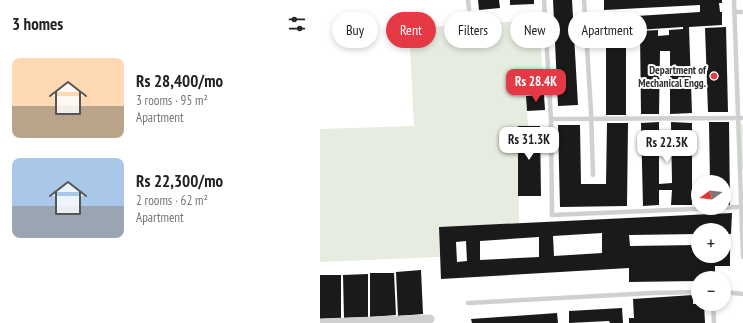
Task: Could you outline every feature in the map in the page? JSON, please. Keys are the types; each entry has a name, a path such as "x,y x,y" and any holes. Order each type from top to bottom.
{"street":[{"path":"320,323 430,319"}],"lane":[{"path":"468,0 469,9"},
{"path":"544,0 551,119 552,215 741,207"},
{"path":"584,0 593,175"},
{"path":"734,0 740,118 743,257"},
{"path":"734,12 743,12"},
{"path":"551,119 740,118"},
{"path":"468,303 691,292"},
{"path":"731,293 743,294"},
{"path":"713,311 714,323"}],"shaded area":[{"path":"502,22 510,22 510,48 541,48 544,95 526,96 528,126 518,127 519,223 439,227 440,257 320,262 320,129 414,126 410,48 436,48 436,26 444,26 444,48 502,48"},
{"path":"739,124 743,124 743,170 741,170"}],"building":[{"path":"478,0 499,0 500,8 479,10"},
{"path":"510,0 534,0 534,4 510,5"},
{"path":"553,0 572,0 573,12 568,12 568,48 575,48 578,105 558,106 555,48 560,48 560,12 554,12"},
{"path":"604,0 722,0 722,3 719,3 720,12 722,12 722,25 689,27 692,113 670,114 670,51 660,51 659,114 641,114 640,48 647,48 647,31 658,30 658,36 669,35 669,30 683,29 683,27 647,29 647,15 700,12 700,5 604,10"},
{"path":"726,27 728,112 708,112 705,28"},
{"path":"606,48 626,48 626,115 606,115"},
{"path":"544,95 545,110 527,111 526,96"},
{"path":"659,122 659,184 672,183 671,122 692,123 691,205 671,205 672,190 659,190 659,205 643,206 641,123"},
{"path":"709,122 729,122 730,175 710,175"},
{"path":"607,123 628,123 627,206 560,207 558,125 580,125 581,184 606,184"},
{"path":"518,126 540,126 541,196 518,196"},
{"path":"732,213 731,234 731,223 691,223 691,234 629,235 630,246 691,245 691,263 730,263 730,266 715,266 715,271 691,271 691,281 629,282 629,268 441,279 439,227 691,215 731,215","holes":["602,233 602,253 554,256 553,236","539,237 539,257 480,260 480,241","466,241 467,261 457,262 456,242"]},
{"path":"421,270 423,314 398,316 396,272"},
{"path":"370,273 394,273 396,315 370,317"},
{"path":"368,274 368,317 344,318 343,275"},
{"path":"320,275 341,275 341,318 320,319"},
{"path":"691,295 691,311 704,311 705,323 629,323 629,318 634,318 633,299"},
{"path":"622,308 623,323 610,323 609,321 569,323 569,311"},
{"path":"557,313 558,323 472,323 471,319"}],"place":[{"name":"Department of Mechanical Engg.","path":"714,76"}]}
